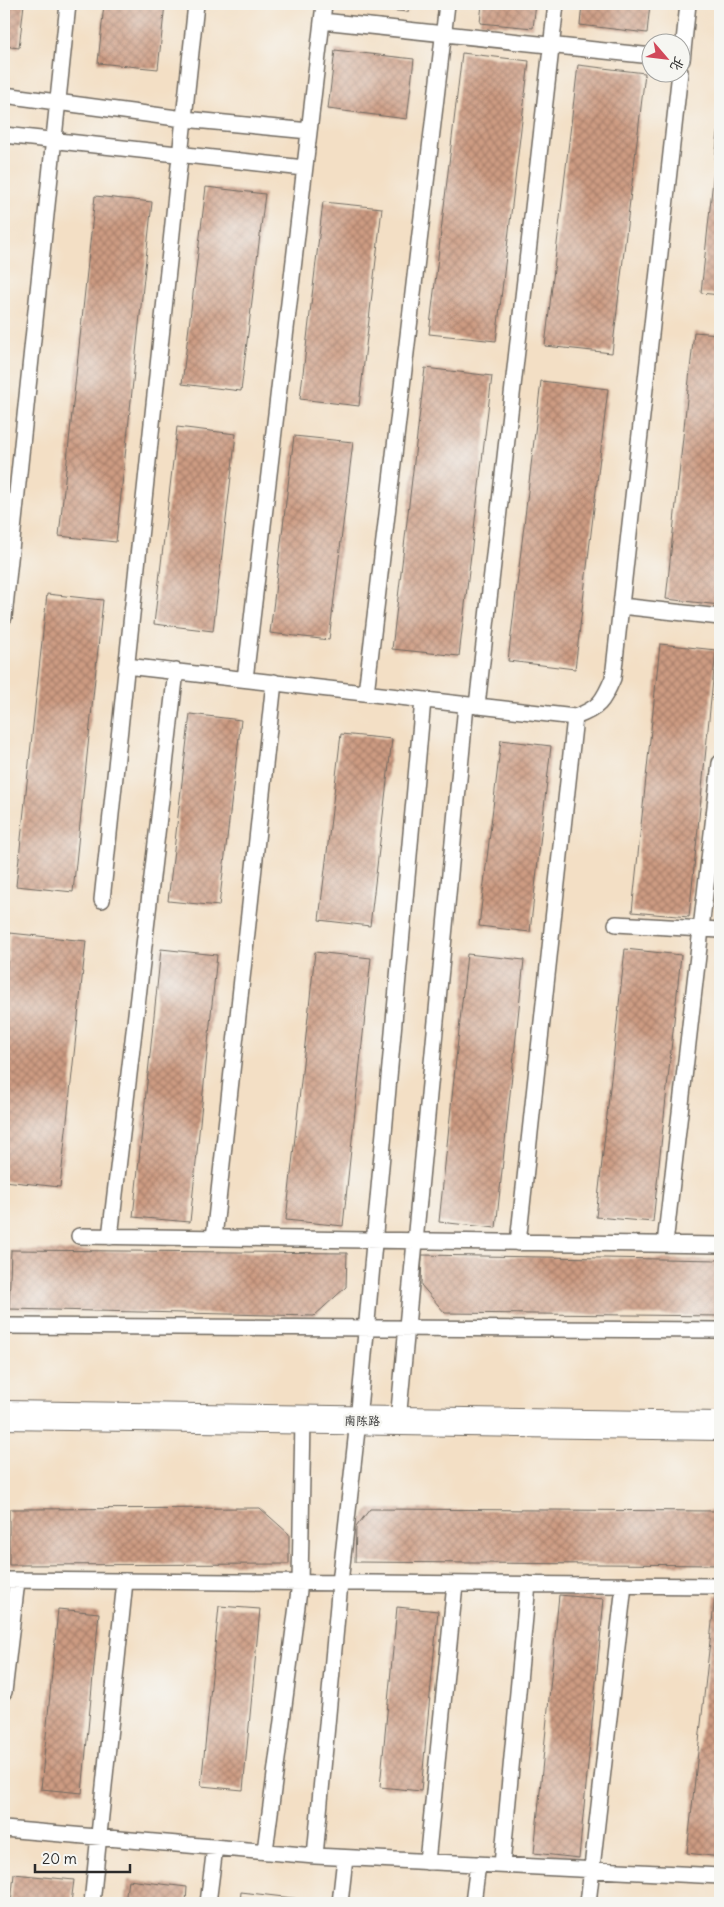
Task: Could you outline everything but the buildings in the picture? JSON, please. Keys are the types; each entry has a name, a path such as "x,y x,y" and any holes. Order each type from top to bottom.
{"street":[{"name":"南陈路","path":"4,1415 720,1426"}],"lane":[{"path":"4,617 68,4"},
{"path":"102,900 196,4"},
{"path":"245,679 324,4"},
{"path":"366,693 447,4"},
{"path":"398,1421 415,1241 472,705 556,4"},
{"path":"685,32 688,4"},
{"path":"322,21 642,55"},
{"path":"126,666 575,717 592,711 606,696 613,678 679,82"},
{"path":"4,95 184,119 309,132"},
{"path":"4,135 304,168"},
{"path":"621,606 720,617"},
{"path":"110,1237 176,671"},
{"path":"214,1238 274,682"},
{"path":"315,1856 340,1583 367,1328 423,700"},
{"path":"518,1243 575,717"},
{"path":"665,1244 720,762"},
{"path":"616,924 720,930"},
{"path":"79,1236 720,1245"},
{"path":"4,1326 720,1330"},
{"path":"265,1850 300,1583 303,1420"},
{"path":"4,1692 10,1581 720,1586"},
{"path":"92,1903 125,1581"},
{"path":"427,1862 455,1584"},
{"path":"502,1865 528,1584"},
{"path":"588,1903 624,1585"},
{"path":"4,1829 345,1858 720,1876"},
{"path":"208,1903 215,1847"},
{"path":"340,1903 345,1858"},
{"path":"473,1903 478,1864"}]}
